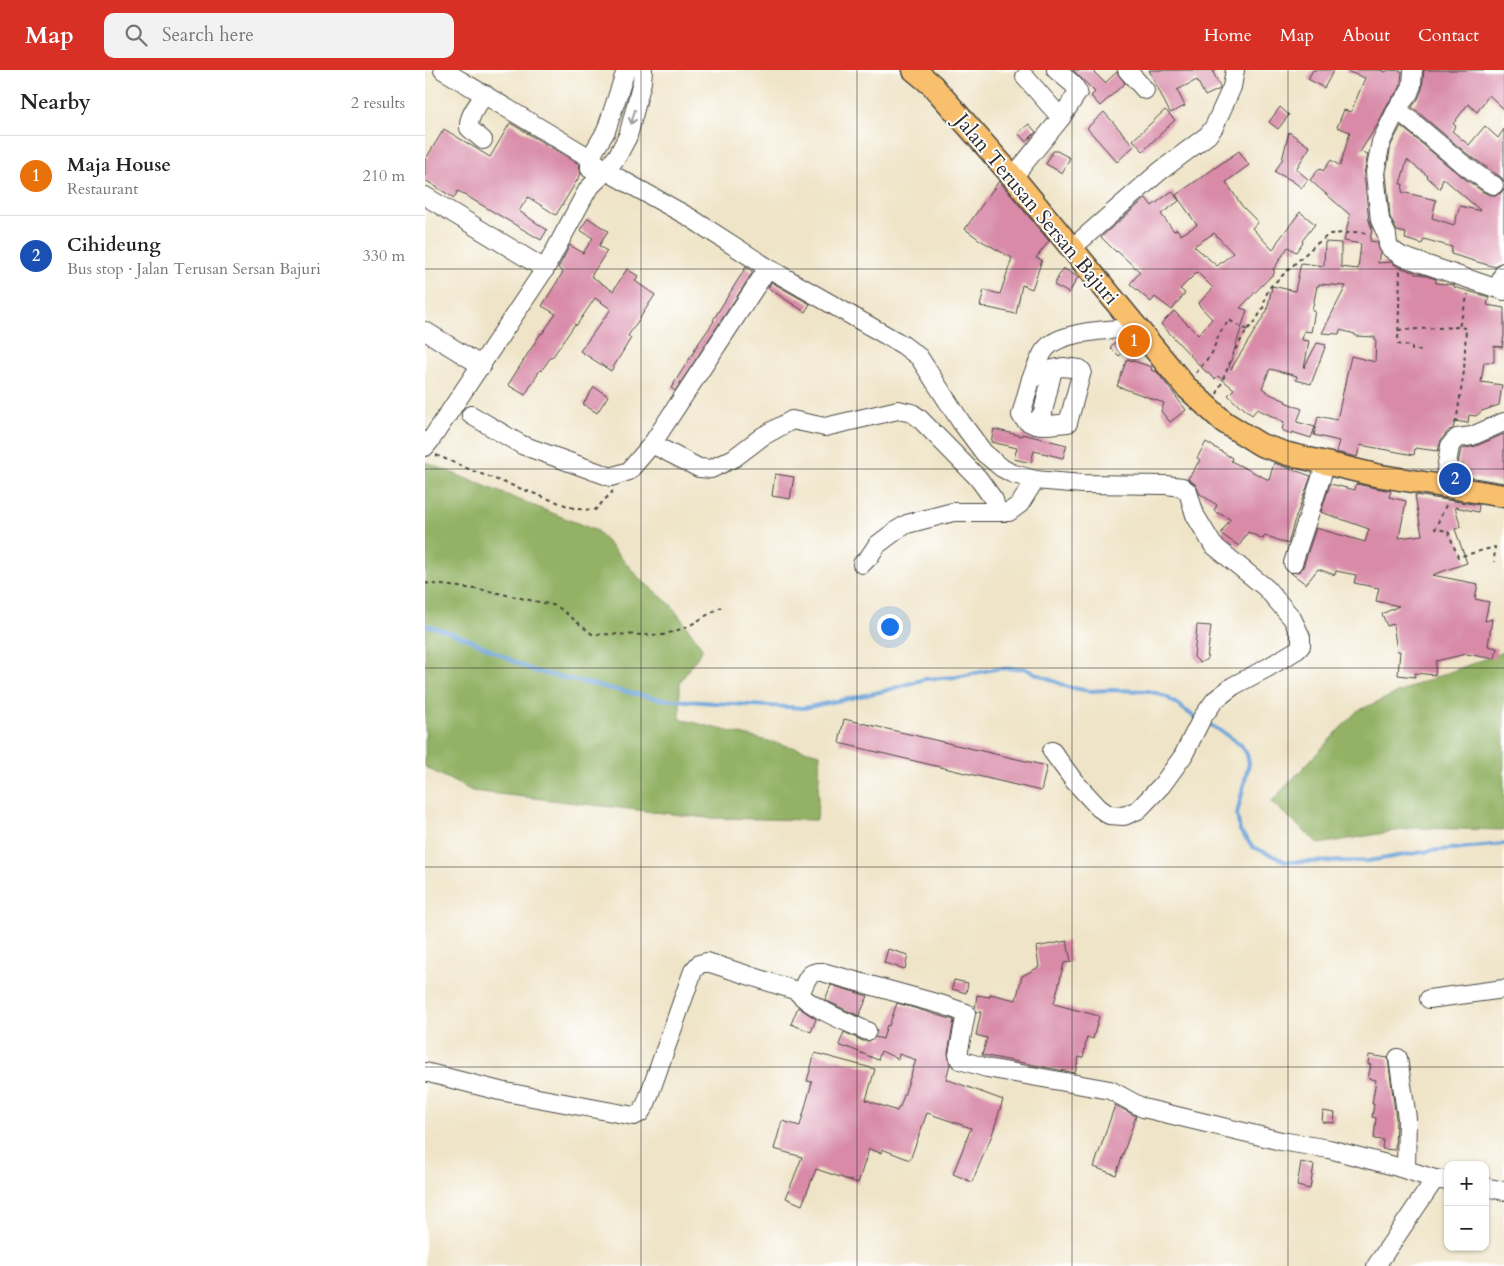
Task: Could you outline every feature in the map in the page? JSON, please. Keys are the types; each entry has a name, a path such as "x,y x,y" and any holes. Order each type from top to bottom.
{"main road":[{"name":"Jalan Terusan Sersan Bajuri","path":"914,70 932,85 1013,177 1185,386 1224,422 1261,445 1287,454 1375,476 1504,496"}],"street":[{"path":"443,70 607,170 689,217 768,268 903,345 919,357 984,454 1002,468 1011,473 1035,480 1083,484 1166,485 1182,488 1187,492 1195,515 1213,545 1266,588 1292,618 1301,637 1301,646 1267,668 1233,686 1215,700 1202,718 1183,756 1162,786 1139,810 1124,816 1109,815 1099,808 1074,781 1053,751"},
{"path":"1013,177 1061,118 1078,92 1073,84 1056,70"},
{"path":"1127,70 1145,90"},
{"path":"1072,248 1159,172 1208,135 1214,127 1232,87 1235,70"},
{"path":"1413,70 1412,85 1409,93 1397,109 1381,142 1375,173 1380,220 1387,235 1388,245 1401,256 1472,280 1502,284"},
{"path":"588,189 590,158 606,132 634,74"},
{"path":"429,450 441,426 545,269 588,189 607,170 618,155 628,136 634,74"},
{"path":"1025,77 1061,118"},
{"path":"483,140 469,128 469,122 485,94"},
{"path":"1397,109 1459,160 1494,185"},
{"path":"425,196 545,269"},
{"path":"471,415 522,445 611,477 629,471 652,444 768,268"},
{"path":"1031,379 1053,369 1069,367 1082,371 1068,424 1035,425 1024,420 1021,415 1031,379 1044,350 1054,342 1073,335 1136,328"},
{"path":"425,331 481,366"},
{"path":"1035,425 1043,412 1053,369"},
{"path":"652,444 699,468 711,469 734,458 763,436 791,420 825,427 898,410 911,413 919,418 978,478 994,500 997,512"},
{"path":"1449,488 1450,446 1453,442 1457,438 1472,436 1504,422"},
{"path":"1293,563 1326,463"},
{"path":"862,564 877,545 907,524 953,512 1009,512 1020,504 1035,480"},
{"path":"425,1072 500,1091 634,1116 640,1113 647,1104 693,970 699,964 707,962 797,991 803,998 835,1017 867,1031"},
{"path":"797,991 802,989 810,974 815,971 943,1005 966,1013 958,1055 960,1060 987,1068 1101,1088 1120,1094 1143,1108 1281,1141 1329,1149 1441,1180 1376,1266"},
{"path":"1429,999 1504,989"},
{"path":"1398,1058 1407,1118 1406,1169"},
{"path":"1489,1188 1504,1191"}],"path":[{"path":"1207,407 1216,395 1235,350 1263,308 1270,287 1315,245 1330,234 1357,232 1387,235"},
{"path":"1401,256 1398,344 1412,346 1412,350 1424,350"},
{"path":"1459,327 1472,280"},
{"path":"1185,386 1213,353 1219,334 1229,320 1247,330"},
{"path":"1398,330 1466,328 1464,371 1456,422 1457,438"},
{"path":"429,450 473,471 576,509 595,510 629,471"},
{"path":"1449,488 1451,493 1435,529 1448,530 1458,557 1495,547 1494,562"},
{"path":"425,583 484,590 557,606 592,634 663,635 687,627 721,607"}],"green space":[{"path":"425,462 597,531 640,579 671,605 703,649 680,682 680,719 820,754 817,820 707,818 472,791 425,767"},
{"path":"1504,652 1504,830 1414,828 1319,844 1271,802 1357,711 1420,683"}],"building":[{"path":"1073,70 1092,70 1105,83 1117,72 1125,83 1100,106 1091,96 1095,92"},
{"path":"1149,70 1216,70 1213,72 1220,89 1205,96 1197,80 1177,90 1185,106 1170,113"},
{"path":"1313,70 1334,70 1324,88 1308,79"},
{"path":"1424,70 1504,70 1504,109 1489,95 1477,112 1468,104 1453,124 1456,126 1452,131 1469,145 1485,126 1498,138 1504,129 1504,182 1502,178 1466,153 1412,107 1422,89"},
{"path":"1346,71 1402,71 1400,88 1388,103 1378,124 1360,152 1368,154 1364,174 1369,221 1372,229 1370,241 1377,242 1380,251 1378,263 1391,262 1415,274 1436,279 1436,283 1455,285 1454,287 1489,297 1487,305 1504,308 1502,347 1494,346 1494,362 1484,362 1481,382 1502,385 1499,405 1482,411 1476,416 1469,415 1468,423 1455,421 1453,429 1449,430 1441,440 1438,451 1415,448 1414,455 1360,445 1357,457 1336,452 1339,441 1314,435 1318,416 1337,420 1351,356 1375,362 1375,337 1355,336 1355,334 1340,330 1339,334 1322,333 1346,286 1319,284 1317,286 1312,311 1315,311 1311,332 1304,331 1302,340 1309,341 1304,368 1317,343 1326,345 1311,384 1296,380 1297,376 1270,369 1262,388 1285,402 1302,409 1297,422 1315,427 1311,438 1292,432 1291,434 1282,430 1284,422 1257,409 1252,415 1240,407 1228,395 1234,389 1218,376 1215,379 1203,369 1161,324 1174,311 1198,335 1212,319 1198,304 1213,288 1197,272 1180,289 1185,293 1172,310 1155,297 1151,302 1130,284 1140,272 1101,237 1146,198 1152,206 1172,191 1179,201 1161,214 1174,231 1177,229 1181,235 1197,225 1176,195 1239,151 1249,165 1226,182 1242,206 1258,222 1252,228 1273,250 1300,212 1315,224 1296,252 1288,247 1273,270 1275,272 1240,308 1247,310 1229,367 1231,369 1267,311 1272,286 1295,291 1301,263 1324,266 1325,242 1341,243 1341,267 1358,269 1361,244 1344,241 1350,215 1310,180 1320,168 1323,171 1331,160 1340,166 1350,132 1337,127 1344,110 1351,112 1365,78","holes":["1214,233 1233,253 1217,266 1194,246"]},
{"path":"1280,107 1289,115 1278,129 1269,122"},
{"path":"1165,110 1175,120 1143,151 1133,140"},
{"path":"1104,112 1134,146 1117,162 1087,128"},
{"path":"510,123 579,164 581,174 556,215 528,197 519,211 547,230 541,240 458,191 454,198 425,180 425,160 444,129 490,157"},
{"path":"1029,124 1036,132 1026,142 1018,133"},
{"path":"1401,126 1452,169 1483,192 1496,195 1501,193 1504,188 1504,262 1495,267 1474,261 1451,254 1452,247 1424,239 1422,244 1405,239 1406,233 1397,231 1390,217 1386,173 1391,145","holes":["1407,160 1428,176 1440,189 1443,178 1481,211 1460,206 1454,225 1432,218 1436,200 1402,192 1403,184 1400,184"]},
{"path":"1289,132 1310,147 1296,169 1308,179 1302,188 1275,172 1282,160"},
{"path":"1053,151 1057,151 1070,158 1062,173 1046,164"},
{"path":"999,181 1049,241 1036,258 1042,260 1032,289 1022,285 1016,314 980,306 984,290 1000,294 1012,258 965,229"},
{"path":"588,218 608,231 599,246 607,251 591,276 613,291 627,269 638,276 635,281 655,295 628,336 631,338 611,371 580,351 611,309 595,298 552,358 540,370 525,395 508,385 541,333 556,314 542,306 563,272 558,268 570,245 583,253 593,238 580,230"},
{"path":"746,267 753,272 675,391 671,388"},
{"path":"1063,268 1078,277 1069,293 1054,285"},
{"path":"771,282 810,304 805,312 768,288"},
{"path":"1125,339 1130,345 1119,356 1110,347 1118,340"},
{"path":"1127,359 1152,367 1151,370 1157,372 1186,410 1170,422 1161,411 1164,403 1117,386"},
{"path":"594,387 608,396 597,413 583,404"},
{"path":"994,429 1067,445 1063,458 1034,451 1031,463 1014,459 1017,448 991,442"},
{"path":"1504,434 1504,483 1463,476 1464,465 1458,464 1461,449 1476,446"},
{"path":"1206,442 1232,458 1231,461 1269,480 1274,463 1311,476 1288,544 1265,535 1263,539 1248,532 1239,546 1221,534 1230,519 1214,511 1217,505 1200,494 1195,484 1188,479 1200,460 1197,458"},
{"path":"775,474 794,477 790,499 772,496"},
{"path":"1330,484 1355,490 1356,484 1391,491 1389,497 1406,501 1399,538 1422,535 1415,495 1479,505 1478,512 1455,507 1461,527 1455,529 1467,563 1432,575 1478,584 1475,599 1489,602 1485,621 1492,619 1488,646 1497,648 1495,659 1466,654 1436,661 1435,675 1415,673 1415,677 1398,675 1400,651 1397,651 1393,624 1387,626 1382,614 1399,606 1376,601 1379,588 1354,583 1356,575 1336,571 1335,575 1318,569 1306,584 1291,573 1300,571 1303,567 1316,528 1365,542 1369,529 1321,512"},
{"path":"1197,625 1211,626 1207,659 1200,663 1194,657"},
{"path":"844,719 1047,766 1041,791 839,743"},
{"path":"1067,941 1071,962 1064,963 1054,1004 1099,1016 1093,1039 1087,1037 1083,1058 1079,1057 1075,1073 982,1055 987,1038 976,1035 981,1012 976,1012 975,1009 977,995 990,997 990,994 1016,1000 1022,976 1039,967 1036,947"},
{"path":"888,949 908,955 905,969 884,963"},
{"path":"954,980 968,983 966,993 952,989"},
{"path":"831,985 868,996 859,1016 825,1000"},
{"path":"897,1003 954,1020 948,1053 950,1064 946,1079 1003,1100 992,1135 972,1182 953,1174 971,1128 927,1113 910,1160 882,1149 881,1153 869,1149 858,1183 816,1169 802,1205 786,1198 802,1157 774,1149 782,1121 800,1126 812,1082 807,1081 815,1053 875,1069 866,1100 897,1111 900,1107 916,1060 899,1054 898,1059 881,1051 878,1060 839,1045 844,1032 863,1041 869,1041 875,1037 883,1039"},
{"path":"798,1007 816,1019 811,1032 791,1024"},
{"path":"1369,1055 1388,1058 1396,1119 1395,1150 1382,1149 1383,1140 1374,1139 1376,1118 1372,1117 1374,1104 1372,1104 1376,1080 1368,1078 1371,1065 1368,1064"},
{"path":"1115,1105 1136,1116 1116,1175 1094,1167"},
{"path":"1323,1111 1335,1113 1334,1123 1322,1122"},
{"path":"1301,1162 1314,1165 1310,1189 1297,1186"}],"waterway":[{"path":"425,625 473,641 534,671 660,699 804,708 884,691 925,679 957,677 995,669 1023,668 1068,687 1090,691 1148,691 1159,694 1168,698 1196,718"},
{"path":"1205,722 1241,745 1247,754 1249,763 1237,814 1240,831 1253,847 1287,862 1368,861 1429,851 1504,844"}],"place":[{"name":"Maja House","path":"1134,341"},
{"name":"Cihideung","path":"1455,479"}]}
